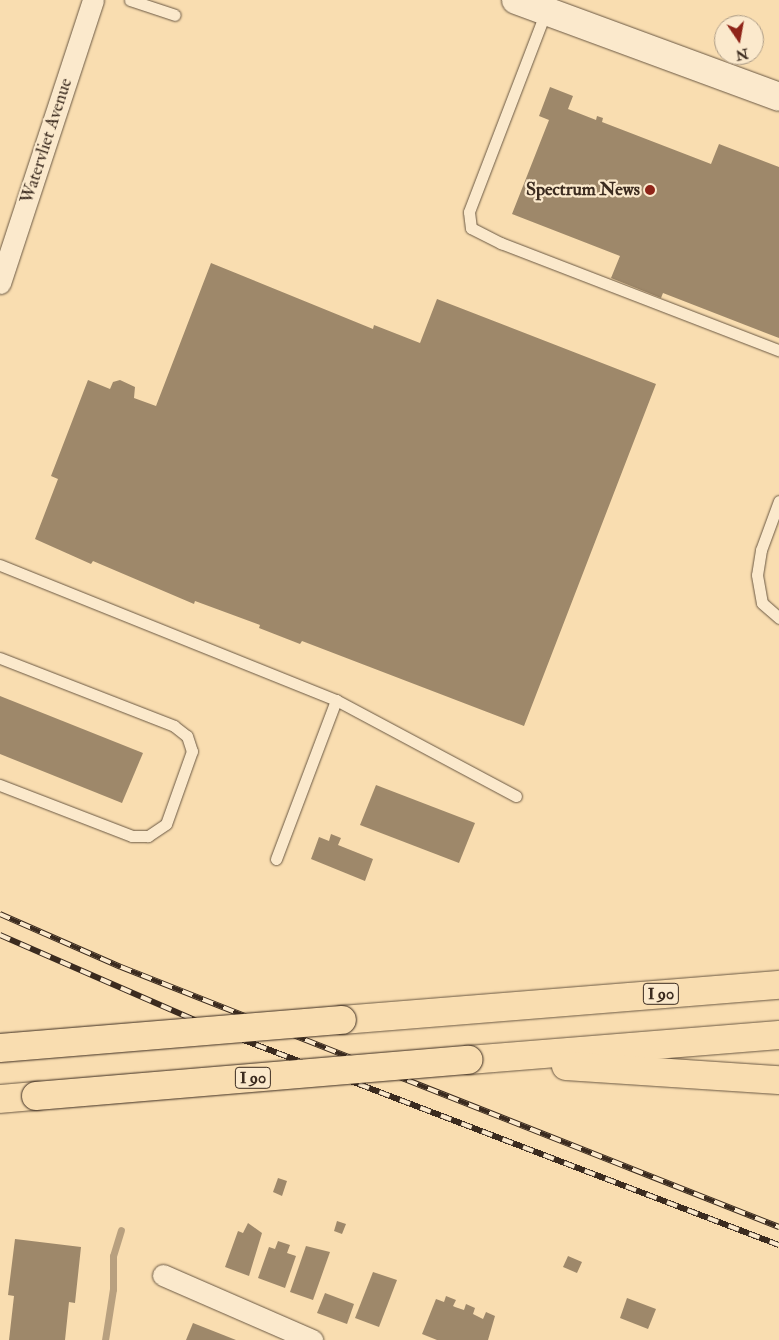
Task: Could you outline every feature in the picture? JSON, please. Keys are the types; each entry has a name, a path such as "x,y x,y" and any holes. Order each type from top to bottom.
{"highway":[{"path":"543,1004 779,970"},
{"name":"I 90","path":"0,1048 779,984"},
{"name":"I 90","path":"0,1099 779,1035"},
{"path":"469,1060 779,1080"}],"street":[{"name":"Watervliet Avenue","path":"0,283 93,0"},
{"path":"516,0 779,97"},
{"path":"163,1275 278,1334 312,1340"}],"lane":[{"path":"130,0 175,15"},
{"path":"546,11 469,212 471,228 501,243 779,350"},
{"path":"779,501 760,550 757,575 762,604 779,618"},
{"path":"0,565 336,700 516,796"},
{"path":"0,658 174,726 187,736 192,751 166,824 148,836 132,836 0,785"},
{"path":"276,859 336,700"}],"building":[{"name":"Spectrum News","path":"550,87 573,96 568,109 596,120 597,116 603,118 602,122 711,164 719,144 779,167 779,338 663,293 661,298 611,278 620,256 512,214 549,120 539,116"},
{"path":"211,263 373,329 374,325 420,343 437,299 656,384 524,726 302,641 300,644 259,628 260,625 195,601 194,604 93,561 91,564 35,539 58,479 51,476 88,380 110,389 113,382 120,380 135,387 134,398 156,406"},
{"path":"0,696 143,753 122,803 0,754"},
{"path":"376,785 475,823 459,863 360,825"},
{"path":"331,834 341,838 338,845 373,859 365,881 311,859 319,837 329,841"},
{"path":"278,1178 287,1181 282,1196 273,1192"},
{"path":"337,1221 346,1224 342,1234 334,1231"},
{"path":"248,1223 262,1233 249,1276 225,1267 238,1231 243,1233"},
{"path":"15,1239 81,1247 75,1303 69,1302 65,1340 9,1340 14,1296 8,1295"},
{"path":"278,1241 290,1245 287,1253 296,1256 285,1288 258,1278 269,1247 275,1249"},
{"path":"306,1246 330,1252 313,1300 290,1292"},
{"path":"568,1256 582,1262 577,1273 563,1267"},
{"path":"373,1272 397,1280 379,1327 355,1318"},
{"path":"325,1293 354,1304 347,1324 317,1313"},
{"path":"446,1296 456,1300 453,1306 455,1307 464,1310 466,1304 475,1308 473,1314 483,1319 486,1312 495,1316 488,1340 437,1340 422,1334 436,1299 444,1302"},
{"path":"627,1298 656,1309 648,1329 620,1318"},
{"path":"193,1323 236,1340 186,1340"}],"waterway":[{"path":"105,1340 113,1289 113,1256 121,1230"}],"railway":[{"path":"0,914 121,967 779,1227"},
{"path":"0,935 215,1029 779,1245"}],"place":[{"name":"Spectrum News","path":"650,190"}]}
